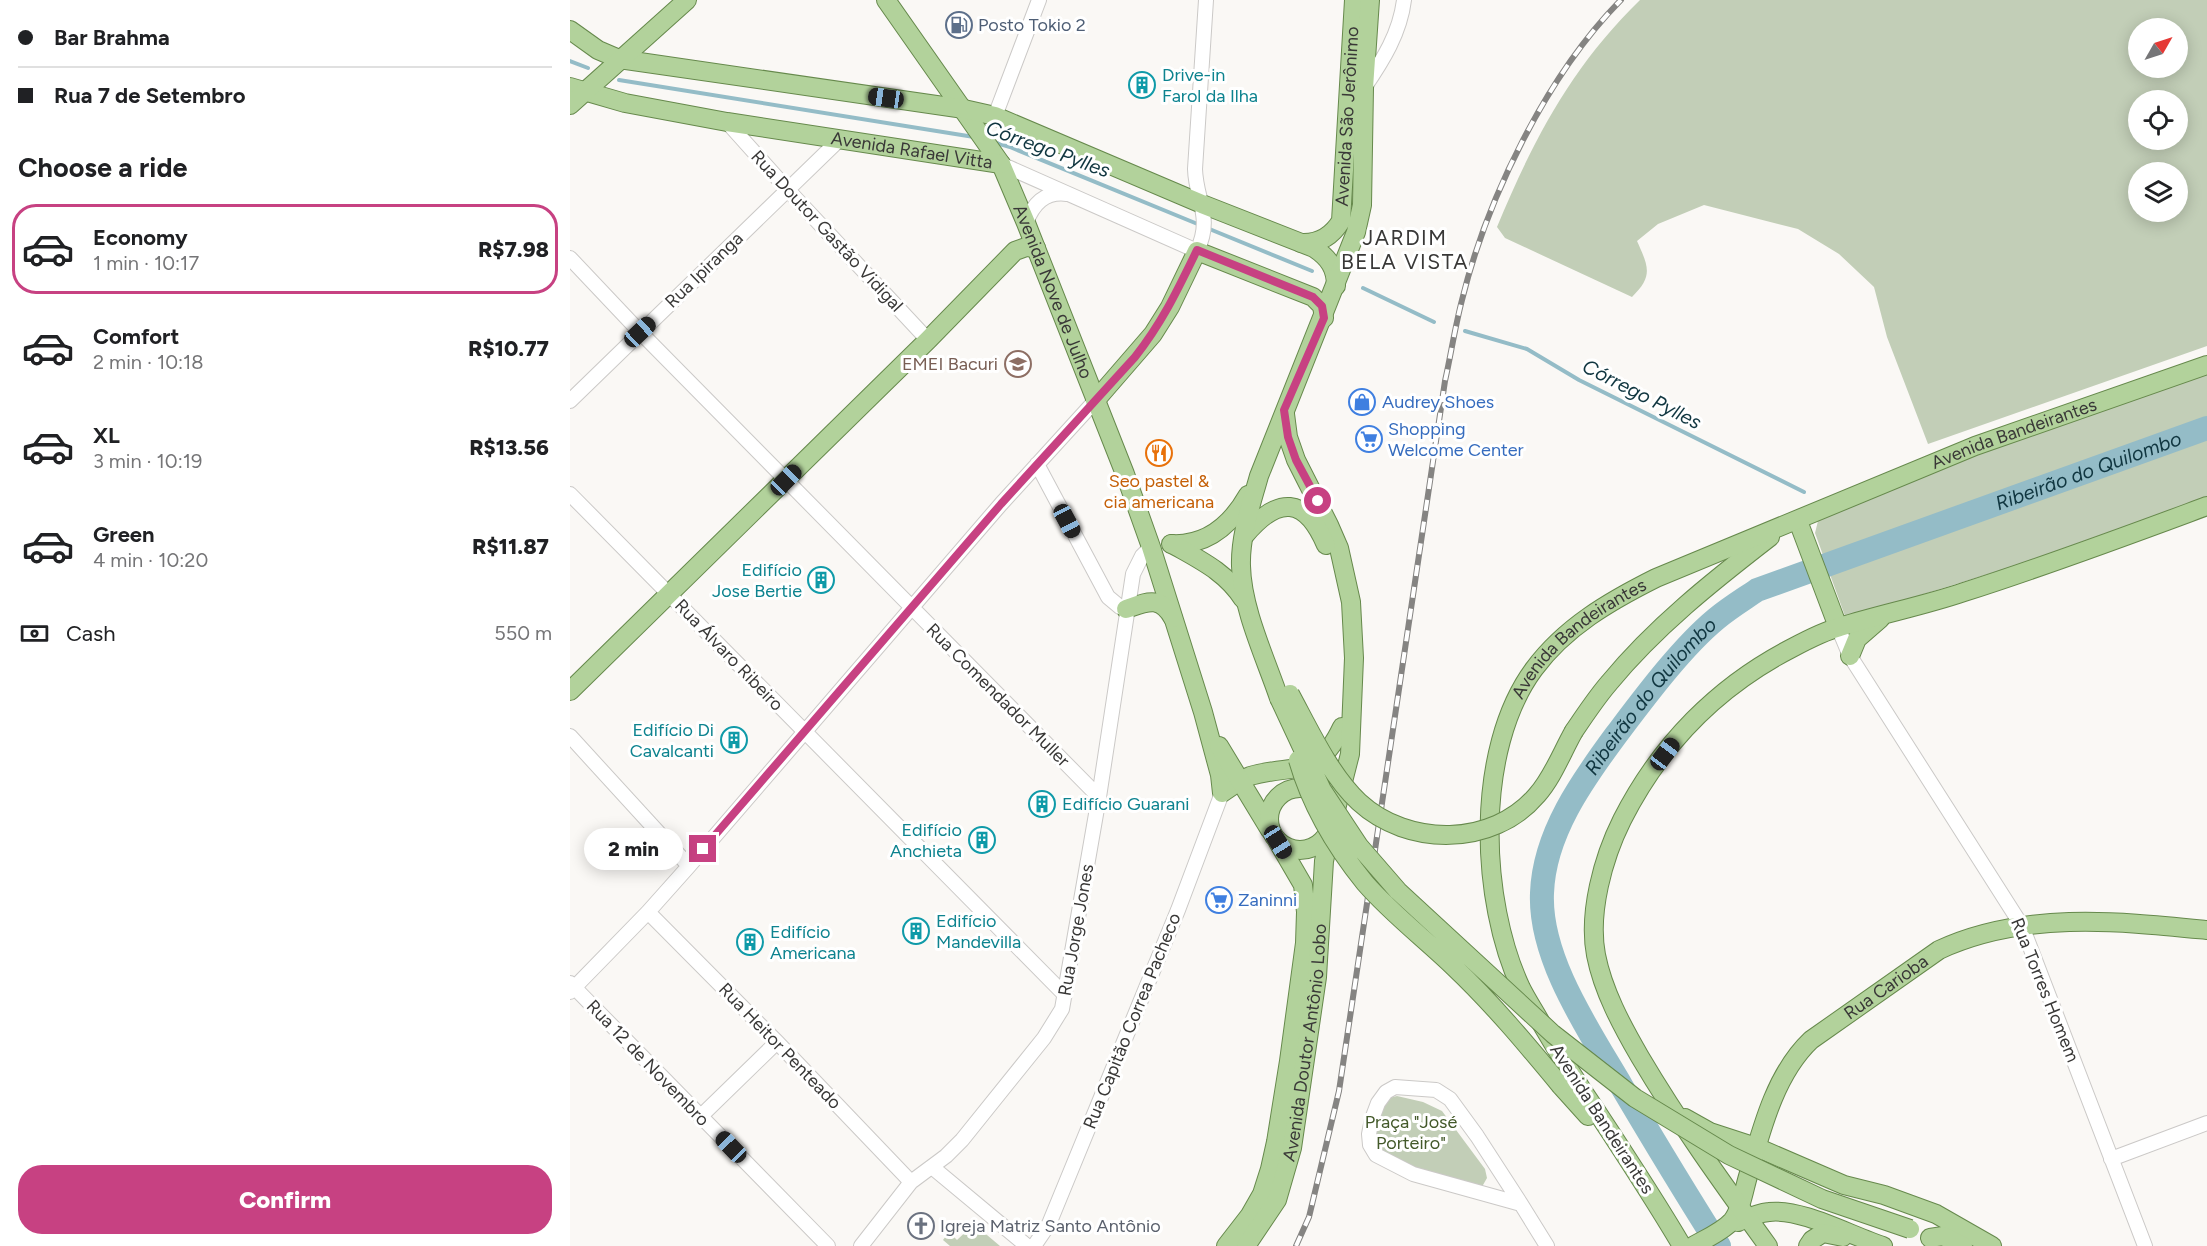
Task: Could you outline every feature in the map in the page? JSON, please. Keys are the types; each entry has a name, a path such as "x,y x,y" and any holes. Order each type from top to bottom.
{"main road":[{"path":"570,105 577,90 619,59 687,0"},
{"name":"Avenida Nove de Julho","path":"886,0 1001,164 1125,474 1175,620 1203,712"},
{"name":"Avenida São Jerônimo","path":"1301,243 1311,243 1328,237 1341,221 1354,0"},
{"name":"Avenida São Jerônimo","path":"1250,614 1241,565 1244,536 1259,476 1284,410 1324,318 1356,232 1362,205 1364,88 1370,0"},
{"path":"570,30 598,50 619,59 932,105 968,116 995,116 1169,190 1204,213 1314,248 1329,261 1334,269 1336,286"},
{"path":"932,105 942,95 942,80"},
{"name":"Avenida Rafael Vitta","path":"577,90 625,103 727,122 1001,164"},
{"path":"1095,401 1153,334 1170,306 1199,246"},
{"name":"Avenida Rafael Vitta","path":"1199,246 1313,297 1322,306 1324,318"},
{"path":"570,691 928,340 1015,251 1026,247 1036,248"},
{"name":"Avenida Bandeirantes","path":"1690,1246 1567,1067 1521,988 1498,918 1489,840 1496,763 1504,731 1516,699 1533,670 1559,641 1584,619 1656,578 1975,446 2207,365"},
{"name":"Avenida Doutor Antônio Lobo","path":"1246,1246 1277,1200 1292,1148 1317,977 1324,861 1350,754 1352,728 1354,649 1351,602 1339,548 1296,460 1288,437 1284,410"},
{"path":"1151,547 1159,544 1198,542 1219,532 1241,508 1259,476"},
{"path":"1244,536 1264,514 1275,508 1285,506 1305,513 1320,532 1335,573 1344,632 1342,727 1339,750 1329,770 1315,783 1285,792 1272,806 1269,825 1275,838 1287,848 1297,851 1317,846 1325,840 1331,826 1332,814 1325,800 1312,790 1304,788"},
{"path":"1768,1246 1668,1104 1624,1029 1605,987 1596,955 1594,924 1604,865 1616,832 1632,801 1677,738 1704,709 1745,674 1770,659 1838,627 1915,608 2017,575 2207,506"},
{"path":"1284,696 1358,801 1399,826 1429,835 1463,834 1481,831 1512,815 1536,796 1574,731 1608,683 1636,653 1712,582 1792,523 1812,555 1838,627"},
{"path":"1172,544 1217,570 1228,579 1241,597 1322,790 1372,862 1419,911 1553,1034 1635,1098 1729,1155 1822,1199 1910,1229 1934,1242 1943,1236 1963,1246"},
{"path":"1126,609 1146,602 1154,602 1165,607 1175,620"},
{"path":"1850,656 1857,639 1883,616"},
{"path":"1284,696 1301,773 1311,798 1326,828 1366,884 1455,968 1495,1010 1633,1166"},
{"path":"1203,712 1220,775 1222,793 1249,777 1295,770 1315,762 1325,756 1342,727"},
{"name":"Avenida Doutor Antônio Lobo","path":"1203,712 1239,781 1296,872 1303,885 1306,898 1303,959 1284,1092 1270,1169 1262,1194 1226,1246"},
{"path":"1256,809 1253,787 1257,781 1270,773"},
{"name":"Rua Carioba","path":"1743,1212 1756,1147 1774,1098 1788,1067 1798,1052 1811,1040 1939,950 1983,934 2022,926 2066,922 2101,921 2207,930"},
{"path":"1668,1104 1697,1126 1756,1147 1844,1185"},
{"path":"1824,1224 1808,1210 1804,1201 1804,1190 1817,1181 1884,1195 1936,1214 1992,1246"},
{"path":"1690,1246 1722,1229 1743,1212 1779,1211 1824,1224 1883,1246"},
{"path":"1809,1246 1812,1240 1823,1233 1866,1241"}],"street":[{"path":"995,116 1040,0"},
{"path":"1199,246 1204,213 1197,193 1195,169 1206,0"},
{"name":"Avenida São Jerônimo","path":"1364,88 1384,58 1397,32 1404,0"},
{"path":"1397,32 1413,0"},
{"name":"Rua Doutor Gastão Vidigal","path":"727,122 928,340"},
{"name":"Rua Ipiranga","path":"570,401 839,140"},
{"name":"Avenida Rafael Vitta","path":"1001,164 1199,246"},
{"path":"1169,190 1189,179 1195,169"},
{"path":"1026,223 1031,210 1039,201 1058,193 1072,194"},
{"name":"Rua Comendador Muller","path":"570,258 640,332 1099,797"},
{"path":"572,988 648,912 689,866 803,732 1037,464 1095,401"},
{"path":"1037,464 1108,597 1126,609"},
{"name":"Rua Álvaro Ribeiro","path":"570,494 1065,995"},
{"name":"Rua Jorge Jones","path":"861,1246 911,1182 962,1140 1044,1038 1057,1018 1065,995 1099,797 1126,609 1133,574 1142,556 1151,547"},
{"name":"Rua Torres Homem","path":"1838,627 1850,656 2022,926 2145,1246"},
{"path":"570,736 689,866"},
{"name":"Rua Capitão Correa Pacheco","path":"1034,1246 1049,1224 1178,910 1222,793"},
{"name":"Rua Heitor Penteado","path":"648,912 911,1182"},
{"name":"Rua 12 de Novembro","path":"572,988 828,1246"},
{"path":"700,1116 777,1042"},
{"path":"1521,1204 1413,1173 1376,1155 1370,1145 1369,1134 1378,1103 1386,1092 1395,1087 1436,1090 1450,1099 1477,1136 1521,1204 1547,1246"},
{"path":"2112,1159 2207,1123"},
{"path":"932,1167 1026,1246"}],"green space":[{"path":"1640,0 2207,0 2207,346 1928,444 1887,337 1874,287 1839,254 1798,229 1704,205 1658,224 1637,241 1647,270 1644,283 1632,297 1505,238 1497,227 1525,164 1556,106 1594,51"},
{"path":"2207,374 2207,497 2014,566 1850,617 1845,616 1815,533 1818,521 1978,453"},
{"name":"Praça \"José Porteiro\"","path":"1397,1096 1423,1102 1442,1111 1485,1169 1487,1178 1483,1185 1476,1187 1387,1160 1377,1150 1374,1138 1384,1103 1389,1098"},
{"path":"974,1224 1000,1246 950,1246 943,1240 949,1232 957,1240"}],"waterway":[{"name":"Córrego Pylles","path":"570,61 588,68"},
{"name":"Córrego Pylles","path":"619,80 974,137"},
{"name":"Córrego Pylles","path":"993,142 1200,225"},
{"name":"Córrego Pylles","path":"1207,228 1312,271"},
{"name":"Córrego Pylles","path":"1363,288 1434,322"},
{"name":"Córrego Pylles","path":"1465,331 1527,349 1579,380 1804,492"},
{"name":"Ribeirão do Quilombo","path":"1719,1246 1582,1019 1558,969 1549,943 1543,918 1544,871 1557,829 1578,790 1616,735 1676,659 1716,619 1757,590 2207,428"}],"railway":[{"path":"1296,1246 1309,1217 1339,1091 1445,381 1462,300 1487,221 1523,140 1568,64 1621,0"}],"place":[{"name":"Posto Tokio 2","path":"959,25"},
{"name":"Drive-in Farol da Ilha","path":"1142,85"},
{"name":"EMEI Bacuri","path":"1018,364"},
{"name":"Audrey Shoes","path":"1362,402"},
{"name":"Shopping Welcome Center","path":"1369,439"},
{"name":"Seo pastel & cia americana","path":"1159,453"},
{"name":"Edifício Jose Bertie","path":"821,580"},
{"name":"Edifício Di Cavalcanti","path":"734,740"},
{"name":"Edifício Guarani","path":"1042,804"},
{"name":"Edifício Anchieta","path":"982,840"},
{"name":"Zaninni","path":"1219,900"},
{"name":"Edifício Mandevilla","path":"916,931"},
{"name":"Edifício Americana","path":"750,942"},
{"name":"Igreja Matriz Santo Antônio","path":"921,1226"}],"district":[{"name":"JARDIM BELA VISTA","path":"1405,250"}],"route":[{"path":"703,849 1001,504 1135,357 1153,334 1170,306 1197,250 1313,297 1322,306 1324,318 1284,410 1288,437 1296,460 1318,501"}]}
